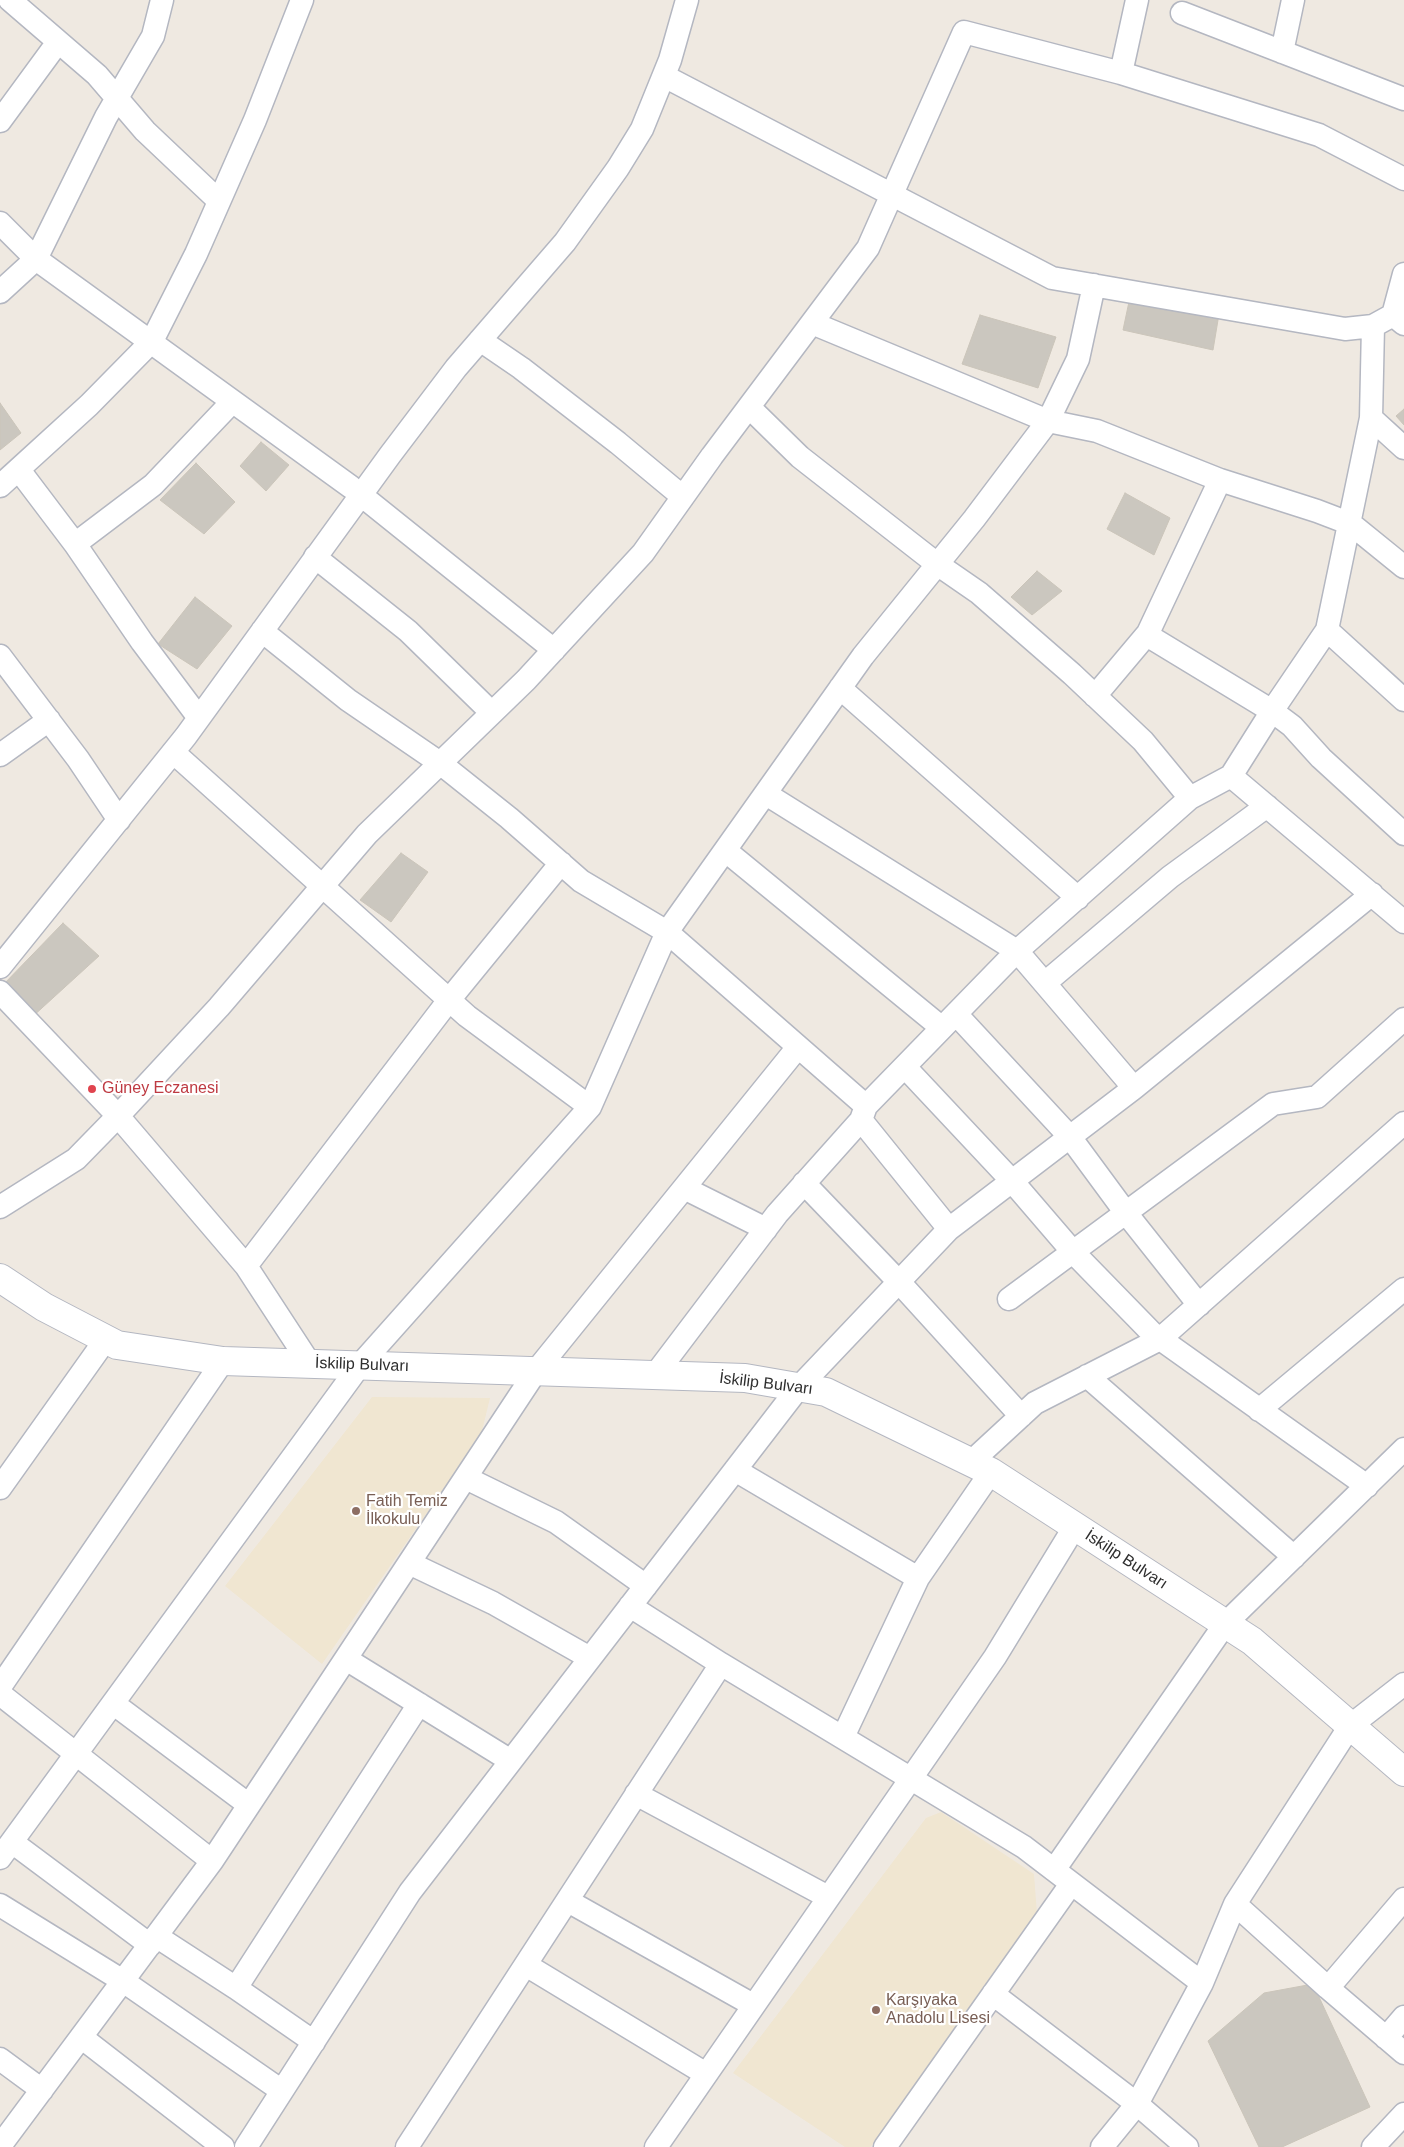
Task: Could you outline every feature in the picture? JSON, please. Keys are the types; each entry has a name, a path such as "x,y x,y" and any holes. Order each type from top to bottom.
{"main road":[{"name":"İskilip Bulvarı","path":"0,1278 44,1307 117,1345 223,1361 746,1378 826,1392 981,1467 1252,1641 1404,1772"}],"street":[{"path":"10,0 97,75 144,132 219,201"},
{"path":"0,292 36,258 106,117 153,36 162,0"},
{"path":"0,486 89,405 152,341 196,254 254,120 302,0"},
{"path":"0,967 174,752 360,494 456,368 565,242 618,168 642,129 664,76 687,0"},
{"path":"1121,73 1137,0"},
{"path":"1282,52 1293,0"},
{"path":"1182,12 1404,99"},
{"path":"0,1208 76,1159 220,1007 367,834 492,713 554,650 644,553 683,497 868,248 964,32 1121,73 1319,135 1404,179"},
{"path":"0,121 58,42"},
{"path":"664,76 1052,278 1344,329 1373,326 1398,320 1404,274"},
{"path":"0,223 36,258 360,494 554,650"},
{"path":"314,2042 236,1988 153,1941 6,1850 360,1365 590,1106 667,932 863,656 1048,421 1078,359 1094,285"},
{"path":"812,323 1048,421 1097,431 1220,480 1318,511 1351,524 1404,567"},
{"path":"655,1375 766,1229 804,1183 905,1067 949,1021 1018,951 1190,798 1231,776 1327,630 1351,524 1371,418 1373,326"},
{"path":"480,340 521,368 618,443 683,497"},
{"path":"75,544 153,485 232,402"},
{"path":"750,407 800,457 937,564 979,593 1095,696 1143,741 1190,798"},
{"path":"1371,418 1404,448"},
{"path":"19,470 75,544 142,642 199,718"},
{"path":"1095,696 1148,634 1220,480"},
{"path":"315,556 408,631 492,713"},
{"path":"1327,630 1404,700"},
{"path":"262,631 348,700 440,763 509,818 581,882 667,932 798,1047 864,1113 949,1229"},
{"path":"1148,634 1272,711 1292,726 1321,758 1404,834"},
{"path":"0,656 78,759 119,820"},
{"path":"840,688 1078,898"},
{"path":"0,755 49,720"},
{"path":"174,752 467,1016 590,1106"},
{"path":"1231,776 1404,922"},
{"path":"766,794 1018,951 1134,1088"},
{"path":"1045,983 1170,877 1267,806"},
{"path":"726,851 949,1021 1070,1137 1126,1213 1199,1305"},
{"path":"246,1266 449,1000 560,864"},
{"path":"246,2147 410,1892 799,1387 949,1229 1134,1088 1372,894"},
{"path":"0,992 118,1116 246,1266 310,1364"},
{"path":"1009,1299 1273,1104 1317,1097 1404,1019"},
{"path":"0,2146 212,1861 536,1371 798,1047"},
{"path":"905,1067 1012,1181 1073,1252 1152,1333 1367,1486"},
{"path":"843,1737 918,1578 981,1467 1021,1416 1035,1403 1160,1339 1404,1123"},
{"path":"804,1183 899,1282 1021,1416"},
{"path":"684,1188 766,1229"},
{"path":"1259,1410 1404,1288"},
{"path":"0,1488 106,1339"},
{"path":"0,1687 223,1361"},
{"path":"1087,1376 1294,1557"},
{"path":"885,2147 993,1994 1063,1877 1225,1624 1404,1449"},
{"path":"735,1470 918,1578"},
{"path":"466,1478 556,1522 646,1586"},
{"path":"664,2144 706,2074 995,1657 1074,1526"},
{"path":"409,1563 493,1603 590,1658"},
{"path":"630,1606 721,1664 1024,1847 1202,1983"},
{"path":"346,1659 511,1761"},
{"path":"407,2147 721,1664"},
{"path":"1102,2147 1137,2104 1202,1983 1235,1904 1350,1726 1404,1684"},
{"path":"0,1694 212,1861"},
{"path":"114,1704 249,1806"},
{"path":"236,1988 419,1704"},
{"path":"636,1794 828,1897"},
{"path":"1328,1988 1404,1899"},
{"path":"568,1900 753,2005"},
{"path":"1235,1904 1328,1988 1404,2052"},
{"path":"0,1905 123,1981 282,2091"},
{"path":"526,1965 706,2074"},
{"path":"993,1994 1137,2104 1187,2147"},
{"path":"1386,2038 1404,2018"},
{"path":"81,2037 223,2147"},
{"path":"0,2059 42,2090"},
{"path":"1373,2147 1404,2114"}],"shaded area":[{"name":"Fatih Temiz İlkokulu","path":"372,1397 490,1398 481,1435 322,1664 225,1586"},
{"name":"Karşıyaka Anadolu Lisesi","path":"941,1812 1034,1874 1037,1914 1016,1947 872,2145 870,2147 845,2147 733,2073 926,1818"}],"building":[{"path":"1130,297 1219,314 1213,350 1123,330"},
{"path":"980,315 1056,337 1038,388 962,364"},
{"path":"0,403 21,433 0,450"},
{"path":"1404,409 1404,425 1396,416"},
{"path":"261,442 289,465 266,491 240,466"},
{"path":"196,463 235,502 204,534 160,500"},
{"path":"1125,493 1170,518 1154,555 1107,529"},
{"path":"1037,571 1062,591 1032,615 1011,597"},
{"path":"195,597 232,626 197,669 158,644"},
{"path":"401,853 428,872 391,922 360,900"},
{"path":"63,923 99,956 31,1018 1,987"},
{"path":"1313,1984 1370,2107 1282,2147 1259,2147 1208,2041 1264,1993"}],"place":[{"name":"Güney Eczanesi","path":"92,1089"},
{"name":"Fatih Temiz İlkokulu","path":"356,1511"},
{"name":"Karşıyaka Anadolu Lisesi","path":"876,2010"}]}
